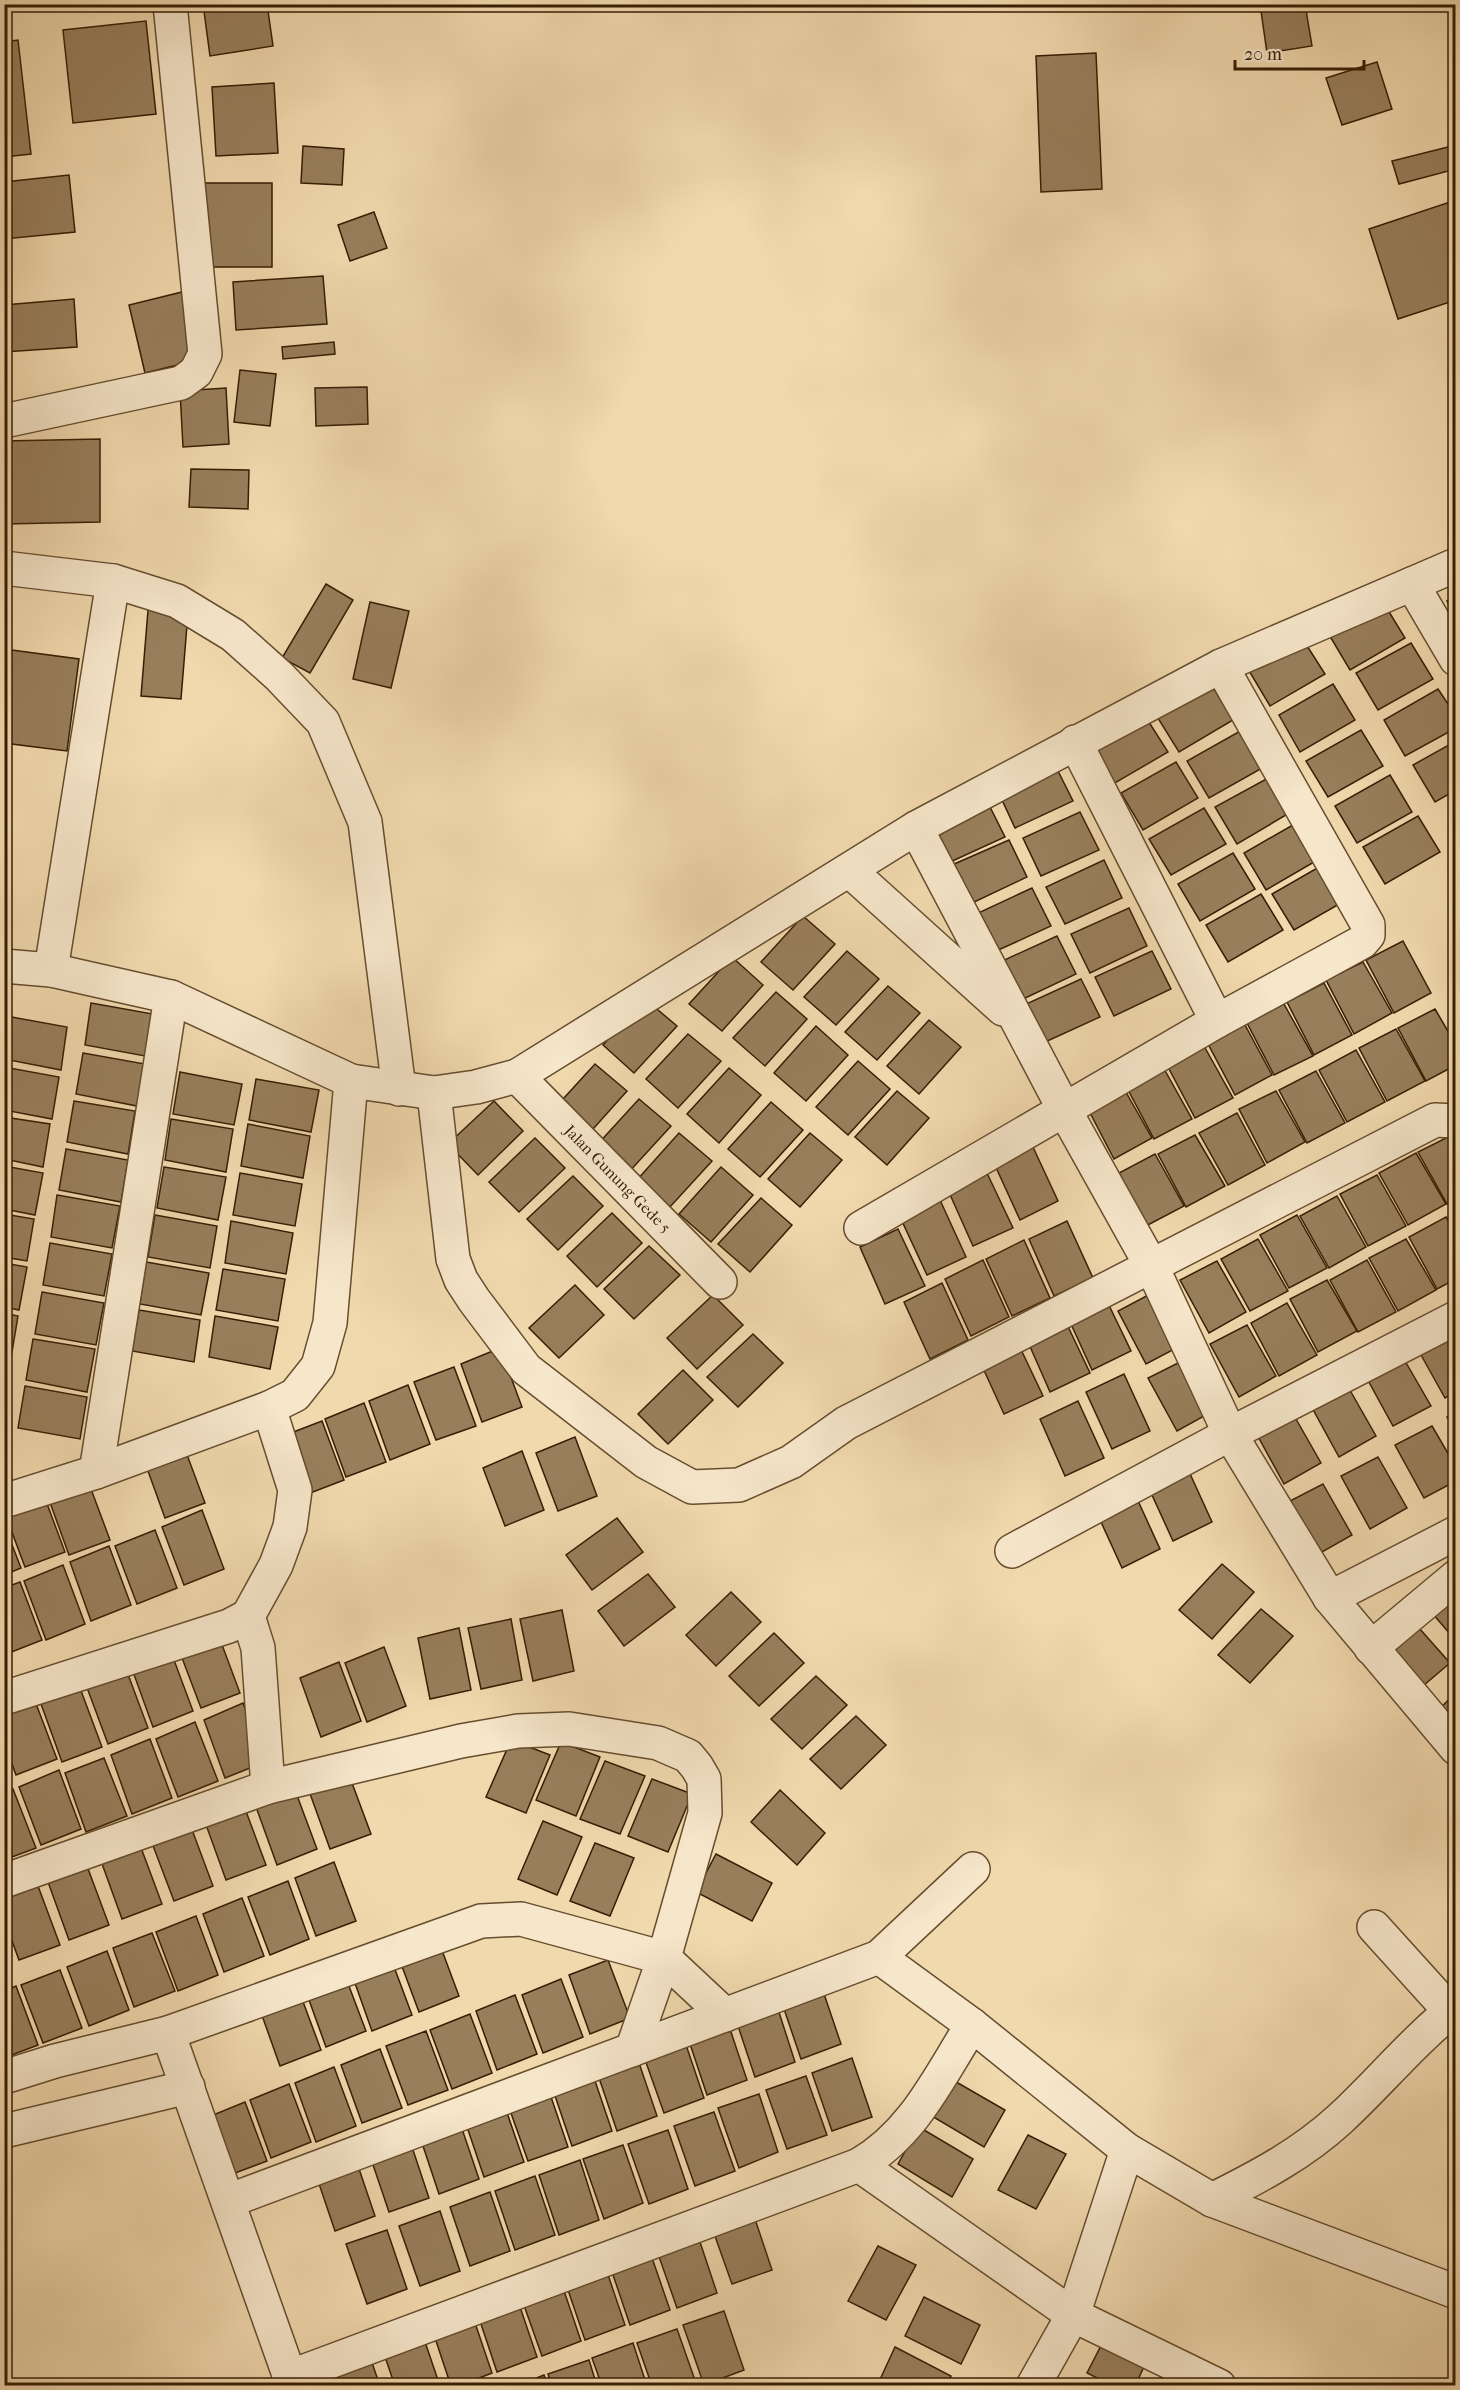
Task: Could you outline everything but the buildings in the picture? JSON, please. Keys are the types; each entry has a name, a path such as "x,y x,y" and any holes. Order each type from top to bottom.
{"street":[{"path":"4,421 181,383 196,372 205,354 170,4"},
{"path":"4,966 51,970 171,997 351,1081 435,1093 476,1087 517,1076 656,987 850,871 916,828 1221,666 1455,565"},
{"path":"4,568 112,581 177,601 233,635 279,676 323,722 365,822 399,1089"},
{"path":"51,970 112,581"},
{"path":"1412,585 1455,659"},
{"path":"861,1228 1217,1021 1362,942 1368,934 1368,925 1221,666"},
{"path":"1075,742 1217,1021"},
{"path":"916,828 1065,1110 1152,1267 1230,1434 1330,1598 1455,1748"},
{"path":"850,871 1020,1024"},
{"path":"96,1472 171,997"},
{"name":"Jalan Gunung Gede 5","path":"517,1076 720,1282"},
{"path":"4,1501 96,1472 269,1408 295,1395 318,1366 330,1323 351,1081"},
{"path":"435,1093 453,1259 461,1280 474,1300 525,1369 646,1462 692,1487 739,1485 791,1462 846,1423 1435,1120 1455,1121"},
{"path":"1012,1551 1230,1434 1455,1318"},
{"path":"4,1698 229,1626 248,1616 286,1543 295,1490 269,1408"},
{"path":"1330,1598 1455,1533"},
{"path":"1371,1648 1455,1577"},
{"path":"248,1616 258,1648 268,1787"},
{"path":"4,1881 268,1787 461,1741 518,1731 569,1729 658,1743 688,1756 697,1767 704,1779 705,1813 664,1958 632,2050"},
{"path":"228,2201 879,1957 973,1869"},
{"path":"4,2077 55,2061 168,2033 481,1921 521,1919 664,1958 725,2015"},
{"path":"1212,2200 1268,2172 1301,2151 1338,2120 1453,2009 1374,1927"},
{"path":"879,1957 972,2025 1126,2150 1212,2200 1455,2292"},
{"path":"168,2033 291,2381 859,2165 882,2152 900,2136 972,2025"},
{"path":"4,2131 188,2087"},
{"path":"1033,2385 1073,2315 1126,2150"},
{"path":"859,2165 1073,2315 1219,2385"}]}
